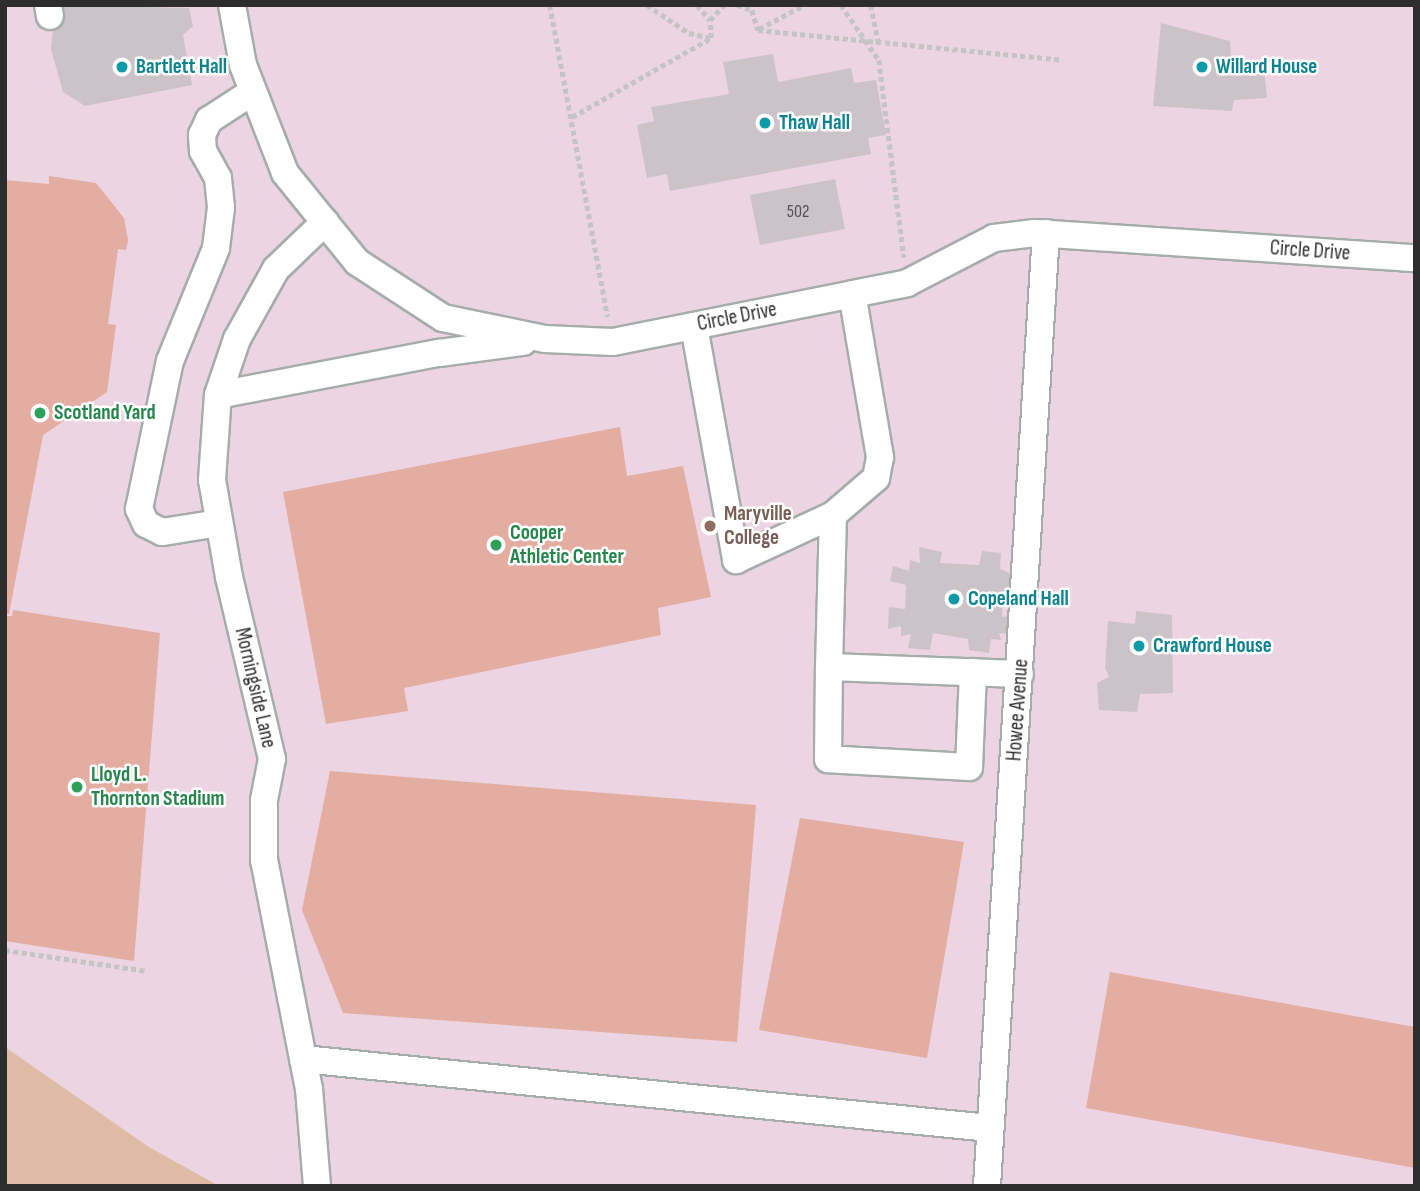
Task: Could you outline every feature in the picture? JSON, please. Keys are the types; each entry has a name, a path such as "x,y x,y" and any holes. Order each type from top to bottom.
{"street":[{"name":"Circle Drive","path":"232,5 252,92 285,173 357,262 443,318 545,339 612,342 907,284 994,238 1045,233 1415,258"},
{"path":"219,523 162,532 146,524 139,509 170,361 216,248 221,207 218,178 203,151 202,135 209,120 252,92"},
{"name":"Morningside Lane","path":"317,1186 303,1059 264,860 264,800 272,759 219,523 212,480 218,395 237,339 276,269 325,222"},
{"name":"Howee Avenue","path":"987,1186 1045,233"},
{"path":"694,326 736,560 833,515 876,478 880,457 852,294"},
{"path":"218,395 439,353 545,339"},
{"path":"833,515 828,759 969,767 973,672"},
{"path":"829,667 1020,674"},
{"path":"303,1059 990,1128"}],"path":[{"path":"550,5 612,342"},
{"path":"647,5 689,33 712,38"},
{"path":"697,5 710,20 712,38"},
{"path":"710,20 724,5"},
{"path":"737,5 753,8 758,30"},
{"path":"758,30 804,5"},
{"path":"841,5 879,60 907,284"},
{"path":"871,5 878,42"},
{"path":"758,30 1063,61"},
{"path":"571,117 712,38"},
{"path":"5,950 147,971"}],"shaded area":[{"name":"Maryville College","path":"5,5 1415,5 1415,1186 219,1186 149,1147 5,1047"},
{"name":"Scotland Yard","path":"49,176 96,183 124,218 128,240 126,250 118,249 108,324 116,325 107,392 43,435 9,614 5,614 5,180 49,184"},
{"name":"Cooper Athletic Center","path":"620,427 627,476 683,466 711,597 658,608 661,635 404,688 408,711 326,724 283,492"},
{"name":"Lloyd L. Thornton Stadium","path":"13,610 160,633 134,961 5,941 5,616 12,616"},
{"path":"330,771 756,805 737,1042 343,1013 302,910"},
{"path":"800,818 964,842 927,1058 759,1030"},
{"path":"1110,972 1415,1027 1415,1168 1086,1108"},
{"path":"5,1047 149,1147 219,1186 5,1186"}],"building":[{"name":"Bartlett Hall","path":"55,5 189,8 193,26 183,35 192,85 85,106 63,92 51,49"},
{"name":"Willard House","path":"1161,23 1230,41 1232,66 1264,68 1267,98 1234,100 1232,111 1153,106"},
{"name":"Thaw Hall","path":"773,54 778,82 851,68 854,83 876,80 886,135 868,138 871,154 670,191 667,174 647,178 637,125 654,121 651,107 729,94 723,62"},
{"path":"835,179 845,229 760,245 750,195"},
{"name":"Copeland Hall","path":"919,547 942,552 940,563 979,565 982,551 1001,553 1000,569 1019,577 1017,590 1002,591 1002,617 1014,615 1012,635 999,633 1001,640 991,639 989,653 969,650 968,639 933,633 930,650 908,648 911,634 901,636 901,626 888,629 889,607 905,609 906,585 890,581 893,566 909,571 910,560 920,563"},
{"name":"Crawford House","path":"1136,611 1172,615 1173,693 1140,694 1137,712 1099,710 1097,683 1109,677 1105,668 1108,621 1135,624"}],"place":[{"name":"Bartlett Hall","path":"122,67"},
{"name":"Willard House","path":"1202,67"},
{"name":"Thaw Hall","path":"765,123"},
{"name":"Scotland Yard","path":"40,413"},
{"name":"Maryville College","path":"710,526"},
{"name":"Cooper Athletic Center","path":"496,545"},
{"name":"Copeland Hall","path":"954,599"},
{"name":"Crawford House","path":"1139,646"},
{"name":"Lloyd L. Thornton Stadium","path":"77,787"}]}
